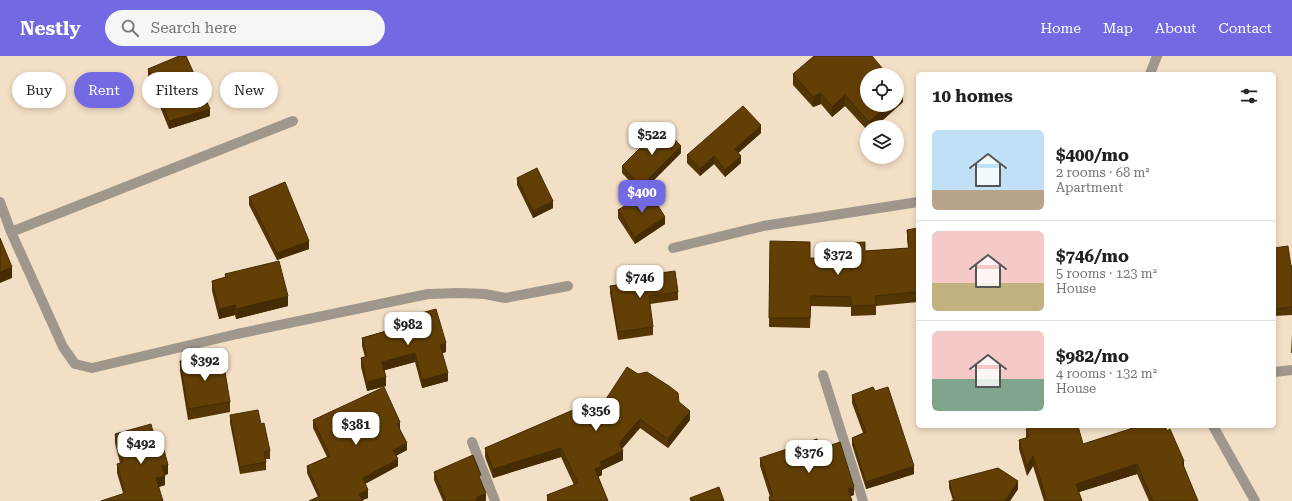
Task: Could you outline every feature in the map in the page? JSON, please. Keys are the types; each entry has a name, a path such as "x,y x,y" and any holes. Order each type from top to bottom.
{"street":[{"path":"1151,72 1157,56"},
{"path":"11,232 293,121"},
{"path":"0,202 11,232 63,347 76,364 92,368 237,334 428,294 485,294 506,298 568,286"},
{"path":"673,248 763,226 916,202"},
{"path":"1276,372 1292,370"},
{"path":"823,375 863,501"},
{"path":"1214,428 1255,501"},
{"path":"472,442 495,501"}],"building":[{"path":"179,56 186,56 193,72 149,72 148,69"},
{"path":"814,56 872,56 882,68 860,68 860,112 845,95 832,107 821,93 813,97 793,74"},
{"path":"743,106 761,125 735,149 741,156 725,170 714,156 700,169 687,155"},
{"path":"164,108 210,109 169,121"},
{"path":"860,112 880,112 871,120 867,120"},
{"path":"662,126 681,146 641,186 622,166"},
{"path":"537,168 553,201 533,211 517,178"},
{"path":"285,182 309,241 277,253 249,197"},
{"path":"649,191 665,217 635,237 618,210"},
{"path":"916,228 916,292 875,296 876,305 851,306 851,297 811,296 810,318 769,318 770,241 810,242 810,258 848,259 847,243 865,242 865,251 909,248 907,230"},
{"path":"0,238 12,267 0,272"},
{"path":"1288,246 1292,266 1292,307 1276,309 1276,248"},
{"path":"279,261 288,296 236,309 235,305 219,309 212,281 226,277 225,274"},
{"path":"675,271 678,292 649,296 653,327 618,332 610,286 624,284 624,278"},
{"path":"436,309 446,343 440,345 448,373 422,380 415,353 382,362 386,377 367,382 361,358 367,356 362,338 397,328 395,320"},
{"path":"218,354 220,367 224,366 230,402 188,409 180,361"},
{"path":"627,367 638,374 647,372 669,386 678,393 679,402 690,411 668,439 640,419 619,443 623,451 600,462 602,466 595,469 608,501 549,501 547,495 578,483 561,448 493,469 485,448 573,410 606,399"},
{"path":"384,387 400,422 397,424 407,443 393,450 398,459 363,478 368,490 359,494 363,501 309,501 320,496 307,466 330,456 313,420"},
{"path":"873,387 875,391 888,387 914,466 866,482 852,438 866,432 852,395"},
{"path":"258,410 261,424 264,423 270,451 264,452 266,462 240,467 230,415"},
{"path":"151,424 154,436 160,435 168,465 162,466 165,476 156,478 163,501 101,501 125,493 117,464 123,462 115,434"},
{"path":"1079,428 1083,444 1133,428 1166,428 1167,431 1170,429 1184,461 1182,462 1198,501 1153,501 1137,464 1076,484 1082,501 1047,501 1033,456 1027,466 1019,440 1029,437 1026,429"},
{"path":"817,439 820,449 840,442 854,487 848,489 852,501 770,501 769,497 773,496 760,458"},
{"path":"473,455 486,493 476,498 477,501 446,501 434,472"},
{"path":"998,468 1018,481 1005,501 951,501 954,500 949,481"},
{"path":"719,487 724,501 691,501 690,498"}]}
